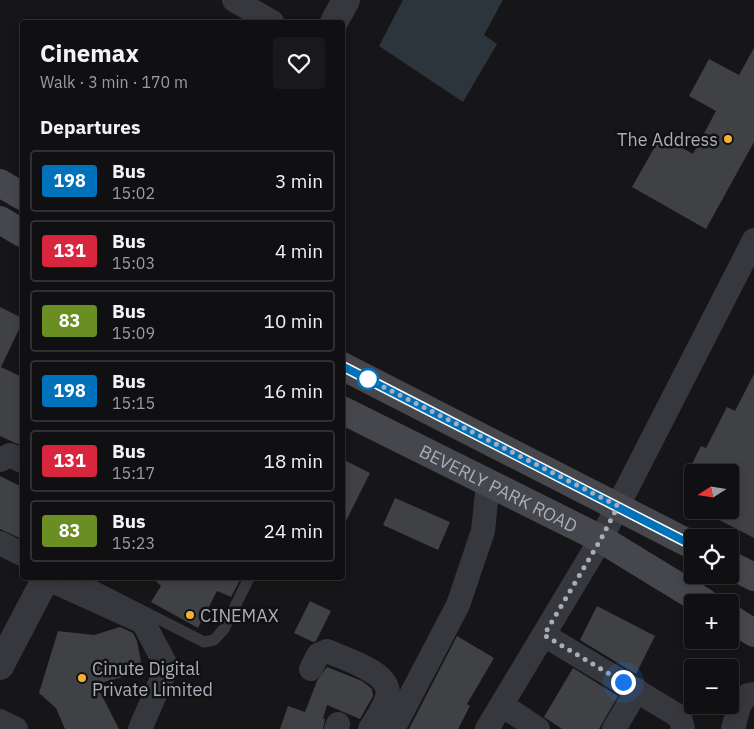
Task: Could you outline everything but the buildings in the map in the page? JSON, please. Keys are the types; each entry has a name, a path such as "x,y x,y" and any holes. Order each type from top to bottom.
{"main road":[{"path":"0,183 20,195"},
{"path":"0,220 20,232"},
{"path":"345,368 684,541"},
{"name":"BEVERLY PARK ROAD","path":"345,412 601,539 691,594"},
{"path":"739,570 754,577"},
{"path":"739,624 754,633"}],"street":[{"path":"234,0 269,20"},
{"path":"335,20 346,0"},
{"path":"488,729 601,539 754,240"},
{"path":"0,460 10,455 20,460"},
{"path":"393,729 458,604 483,531 488,483"},
{"path":"0,543 20,553"},
{"path":"0,666 45,580"},
{"path":"50,580 143,622 167,667 140,729"},
{"path":"544,635 680,717 683,729"},
{"path":"311,669 318,655 327,651 382,677 388,686 387,697 370,729"},
{"path":"614,729 637,690"},
{"path":"733,729 740,703 748,695 754,694"},
{"path":"502,705 538,729"},
{"path":"0,721 16,729"}],"lane":[{"path":"82,580 204,642 214,640 224,629 248,580"}],"shaded area":[{"path":"403,0 503,0 484,35 497,44 463,102 379,46"}],"bus line":[{"name":"198","path":"345,368 684,541"}],"place":[{"name":"The Address","path":"728,139"},
{"name":"CINEMAX","path":"190,615"},
{"name":"Cinute Digital Private Limited","path":"82,678"}],"route":[{"path":"368,379 618,506 601,539 544,635 623,682"}]}
